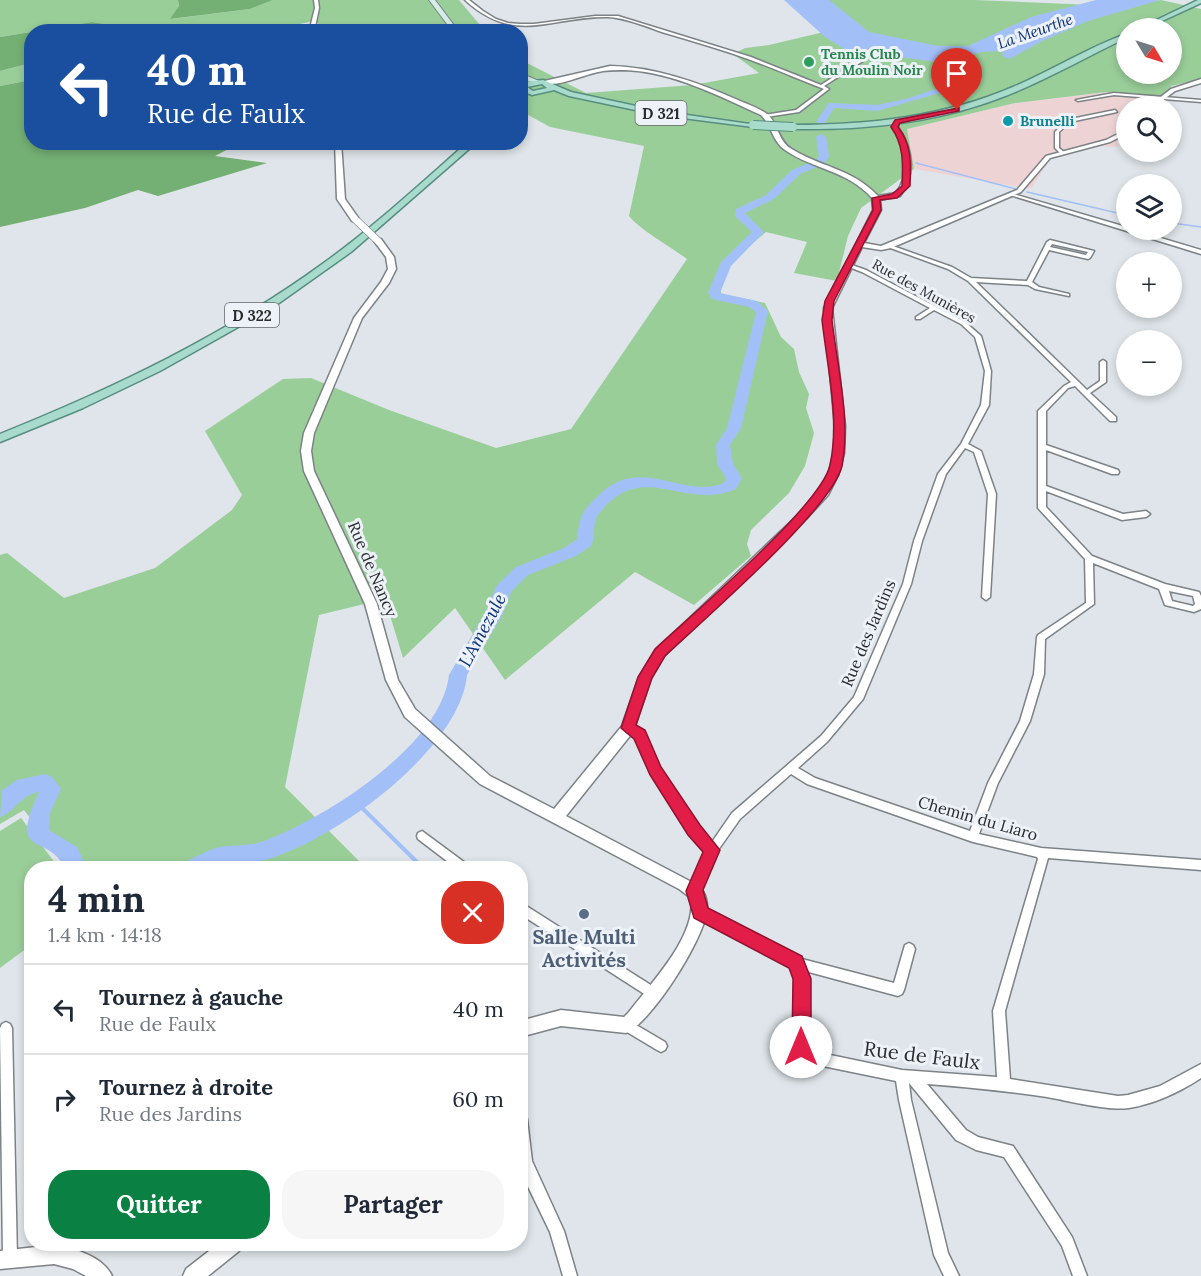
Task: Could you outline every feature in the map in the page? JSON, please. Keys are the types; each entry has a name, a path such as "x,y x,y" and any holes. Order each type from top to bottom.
{"main road":[{"path":"432,0 450,24"},
{"path":"1164,18 1201,1"},
{"name":"D 321","path":"547,89 668,115 753,125 846,126 897,122 938,115 981,102 1116,41"},
{"path":"528,78 540,82 547,89 528,98"},
{"path":"528,87 540,82"},
{"name":"D 322","path":"0,438 147,374 235,326 305,281 362,238 464,150"}],"street":[{"path":"313,24 317,8 316,0"},
{"path":"467,0 488,17 506,24"},
{"path":"528,24 600,16 618,17 750,58 822,86 826,90 804,108 790,113 766,116 653,71 611,68 540,82"},
{"path":"822,86 864,59"},
{"path":"547,89 569,77"},
{"path":"1165,96 1181,86 1201,81"},
{"path":"1077,100 1114,94 1147,96"},
{"path":"1182,99 1201,101"},
{"path":"1062,152 1057,148 1057,132 1068,121 1115,111"},
{"path":"556,818 628,728 645,677 660,653 803,516 824,493 833,475 839,453 840,426 828,308 877,210 876,198 864,184 803,156 779,142 766,116"},
{"path":"876,198 894,196 906,186 908,175 905,151 903,138 895,127 897,122"},
{"path":"863,241 880,248 888,246 1012,194 1026,186 1048,157 1116,137"},
{"name":"Rue de Nancy","path":"338,150 341,199 355,219 390,257 392,269 353,328 309,433 306,460 371,604 398,692 410,713 485,780 694,891"},
{"path":"1012,194 1201,252"},
{"path":"1029,283 1047,248 1050,243 1091,251 1088,257 1047,248"},
{"path":"888,246 950,267 969,280 1113,419"},
{"name":"Rue des Munières","path":"849,266 934,308 973,330 978,336 985,353 988,371 985,405 964,445"},
{"path":"969,280 1029,283 1037,288 1067,295"},
{"path":"918,318 934,308"},
{"path":"1086,393 1103,382 1103,362"},
{"path":"1075,383 1066,387 1043,409 1042,487 1045,513 1089,558 1163,587"},
{"path":"964,445 977,451 992,494 986,597"},
{"name":"Rue des Jardins","path":"694,891 712,850 736,816 838,724 862,692 907,584 918,541 942,474 964,445"},
{"path":"1042,446 1115,472"},
{"path":"1042,487 1122,518 1146,514"},
{"path":"973,837 993,783 1025,721 1039,674 1041,637 1090,604 1089,558"},
{"path":"628,728 640,735 661,780 698,836 712,850"},
{"name":"Chemin du Liaro","path":"790,769 821,784 973,837 1041,853 1201,865"},
{"path":"422,836 455,861"},
{"path":"1004,1084 999,1011 1043,859 1041,853"},
{"path":"626,1025 683,950 696,926 700,912 698,897 694,891"},
{"path":"700,912 796,963 898,990 909,949"},
{"path":"528,913 652,993"},
{"name":"Rue de Faulx","path":"796,963 802,979 801,1047 808,1054 908,1076 1004,1084 1128,1102 1200,1074"},
{"path":"528,1027 561,1018 626,1025 661,1046"},
{"path":"6,1028 5,1259 62,1254 90,1266 102,1276"},
{"path":"908,1076 905,1100 941,1255 952,1276"},
{"path":"908,1076 961,1135 976,1143 1008,1151 1066,1242 1080,1276"},
{"path":"528,1174 557,1231 570,1276"},
{"path":"193,1276 223,1251"}],"shaded area":[{"path":"1106,92 1141,96 1116,96 1116,147 1096,146 1050,159 1031,189 914,169 907,129 1015,103"}],"green space":[{"path":"0,0 178,0 179,6 171,19 250,9 273,0 459,0 479,24 319,24 313,21 300,24 105,24 92,22 24,24 24,33 0,37"},
{"path":"178,0 273,0 250,9 170,19 179,6"},
{"path":"802,0 975,0 1116,6 1161,0 1201,9 1201,79 1182,83 1182,18 1116,18 1116,84 1180,84 1171,86 1169,96 1106,92 1015,103 907,129 914,169 861,208 848,236 837,281 794,273 807,242 766,232 735,258 718,287 722,294 765,303 781,337 794,349 799,372 809,394 806,408 814,433 805,466 789,493 751,530 747,544 751,556 694,605 635,572 505,680 455,608 403,658 385,599 319,615 285,787 359,861 64,861 24,810 0,824 0,555 7,553 64,598 155,568 232,510 242,495 205,431 283,379 311,378 389,410 496,448 571,429 687,259 648,233 629,216 644,146 550,127 528,115 528,64 586,93 693,85 759,73 733,54 745,48 769,45 824,32"},
{"path":"92,22 105,24 80,24"},
{"path":"24,33 24,65 0,71 0,37"},
{"path":"24,65 24,81 0,86 0,71"},
{"path":"24,81 24,150 227,150 215,156 267,163 158,196 138,190 85,208 0,227 0,86"},
{"path":"21,818 54,861 24,861 24,950 0,968 0,831"}],"water":[{"name":"La Meurthe","path":"784,0 829,0 869,32 938,46 968,46 1031,17 1096,0 1160,0 1088,21 1040,42 1010,59 1002,56 1003,51 981,52 967,57 967,66 846,50 825,37"}],"waterway":[{"name":"L'Amezule","path":"821,122 827,109 832,105 877,108 954,86 962,76 975,69 961,63 954,54"},
{"name":"L'Amezule","path":"210,861 218,857 261,852 315,828 378,788 438,726 457,685 458,675 494,614 503,589 522,571 570,552 585,542 588,515 607,495 620,486 633,482 662,484 706,492 719,491 731,486 734,478 725,464 723,445 734,428 762,311 753,304 716,296 714,293 717,281 731,258 758,232 740,216 740,211 770,197 796,172 820,162 824,156 821,137"},
{"path":"916,163 1016,189"},
{"path":"1027,192 1116,213"},
{"path":"1182,224 1201,227"},
{"name":"L'Amezule","path":"0,808 19,789 45,783 51,789 40,813 38,835 69,854 72,861"},
{"path":"357,803 416,861"}],"place":[{"name":"Tennis Club du Moulin Noir","path":"809,62"},
{"name":"Brunelli","path":"1008,121"},
{"name":"Salle Multi Activités","path":"584,914"}],"route":[{"path":"801,1047 802,979 796,963 725,923 700,912 700,904 694,891 712,850 694,830 655,770 640,735 628,728 645,677 660,653 677,634 803,516 829,484 836,467 840,435 827,320 829,301 861,245 877,210 876,198 898,195 906,186 908,175 905,151 903,138 895,127 897,122 957,110"}]}
